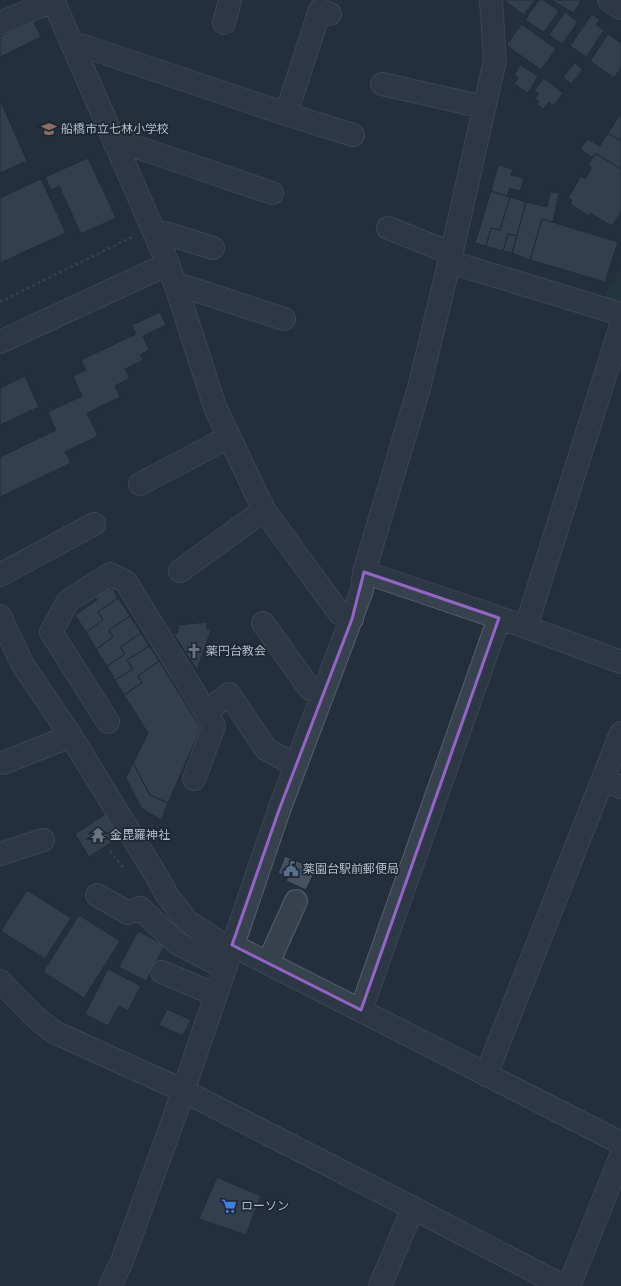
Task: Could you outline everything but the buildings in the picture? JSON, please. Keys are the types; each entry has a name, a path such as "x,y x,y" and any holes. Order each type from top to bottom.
{"street":[{"path":"0,23 53,0 168,264 215,407 264,510 340,614 352,619"},
{"path":"224,23 230,0"},
{"path":"110,1286 122,1261 184,1091 232,945 296,763 362,590 364,572 419,388 452,255 495,60 491,0"},
{"path":"609,0 621,8"},
{"path":"286,114 320,10 330,14"},
{"path":"75,48 84,46 353,135"},
{"path":"382,84 484,107"},
{"path":"115,144 122,142 272,193"},
{"path":"388,228 452,255 621,314"},
{"path":"154,232 165,233 213,248"},
{"path":"0,342 168,264"},
{"path":"177,289 186,287 284,319"},
{"path":"526,627 621,325"},
{"path":"140,484 229,437"},
{"path":"180,571 264,510"},
{"path":"0,575 94,524"},
{"path":"364,572 526,627 621,662"},
{"path":"108,722 50,632 68,601 110,574 126,582 214,726 194,779"},
{"path":"361,1010 499,618"},
{"path":"1,622 23,665 71,736 167,895 188,921 219,942 232,945 621,1143"},
{"path":"264,623 310,689 322,695"},
{"path":"206,712 229,694 266,749 284,759 296,763"},
{"path":"486,1075 612,783 621,733"},
{"path":"3,763 71,736"},
{"path":"0,854 43,840"},
{"path":"96,895 128,913 140,908 177,943 225,968"},
{"path":"268,963 296,901"},
{"path":"162,972 216,994"},
{"path":"0,981 34,1017 54,1032 184,1091 563,1286"},
{"path":"569,1286 591,1253 621,1156"},
{"path":"380,1286 413,1208"}],"path":[{"path":"0,302 154,232"}],"highlighted area":[{"path":"364,572 499,618 361,1010 232,945 279,810 352,619"}],"green space":[{"path":"621,267 621,305 602,300"}],"place":[{"name":"船橋市立七林小学校","path":"49,129"},
{"name":"薬円台教会","path":"194,651"},
{"name":"金毘羅神社","path":"98,835"},
{"name":"薬園台駅前郵便局","path":"291,869"},
{"name":"ローソン","path":"229,1206"}]}
